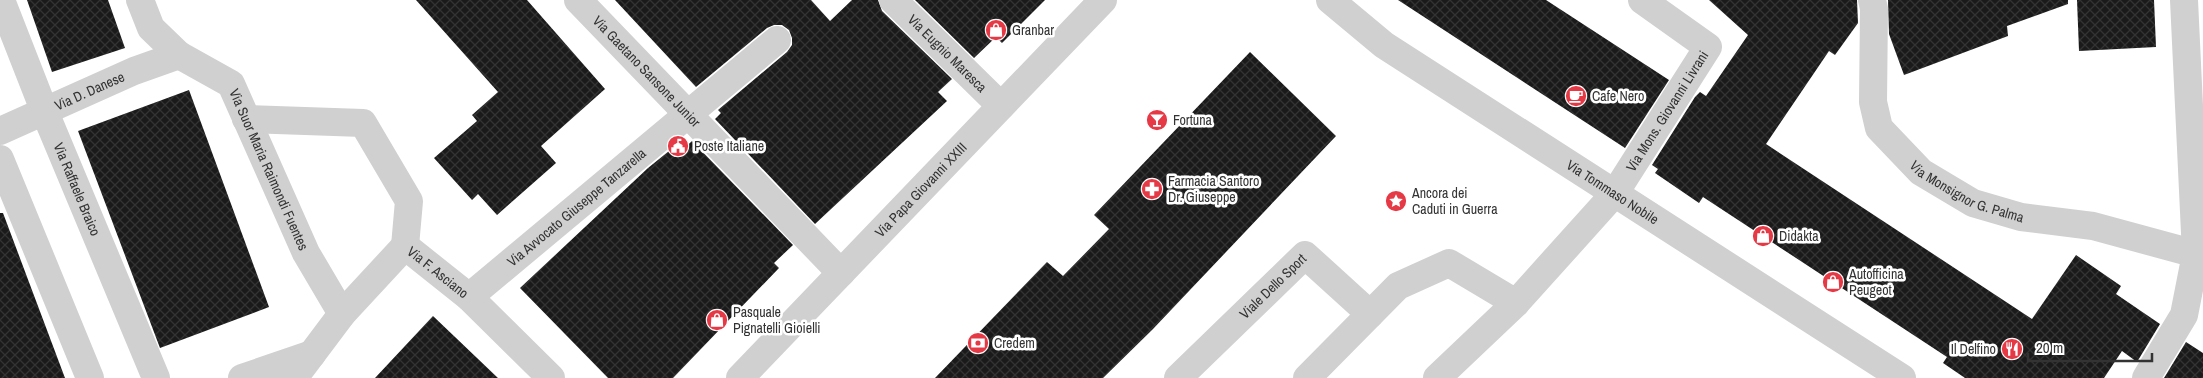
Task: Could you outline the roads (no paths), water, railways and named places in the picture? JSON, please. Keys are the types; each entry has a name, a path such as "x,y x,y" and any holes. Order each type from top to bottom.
{"street":[{"name":"Via Raffaele Braico","path":"1,0 44,110 156,378"},
{"name":"Via Suor Maria Raimondi Fuentes","path":"140,0 151,28 179,55 231,84 306,253 342,314"},
{"name":"Via Gaetano Sansone Junior","path":"578,0 841,273"},
{"name":"Via Eugnio Maresca","path":"893,0 1001,106"},
{"name":"Via Papa Giovanni XXIII","path":"740,378 1103,0"},
{"name":"Via Tommaso Nobile","path":"1330,0 1384,45 1902,378"},
{"name":"Via Mons. Giovanni Livrani","path":"1615,193 1708,46 1642,0"},
{"name":"Via Monsignor G. Palma","path":"1872,0 1874,9 1873,102 1879,128 1921,172 1973,203 2021,218 2093,226 2201,254"},
{"path":"2146,378 2184,315 2201,254 2184,0"},
{"name":"Via Avvocato Giuseppe Tanzarella","path":"469,298 776,40"},
{"name":"Via D. Danese","path":"0,131 134,71 179,55"},
{"path":"246,119 363,123 409,201 405,246"},
{"path":"0,160 90,378"},
{"path":"1437,378 1516,303 1615,193"},
{"name":"Via F. Asciano","path":"294,378 342,314 405,246 469,298 551,378"},
{"name":"Viale Dello Sport","path":"1178,378 1305,255 1370,314"},
{"path":"1307,378 1398,286 1449,263 1516,303"},
{"path":"242,378 312,354"}],"place":[{"name":"Granbar","path":"996,30"},
{"name":"Cafe Nero","path":"1576,96"},
{"name":"Fortuna","path":"1157,120"},
{"name":"Poste Italiane","path":"678,146"},
{"name":"Farmacia Santoro Dr. Giuseppe","path":"1152,189"},
{"name":"Ancora dei Caduti in Guerra","path":"1396,201"},
{"name":"Didakta","path":"1763,236"},
{"name":"Autofficina Peugeot","path":"1833,282"},
{"name":"Pasquale Pignatelli Gioielli","path":"717,320"},
{"name":"Credem","path":"978,343"},
{"name":"Il Delfino","path":"2012,349"}]}
